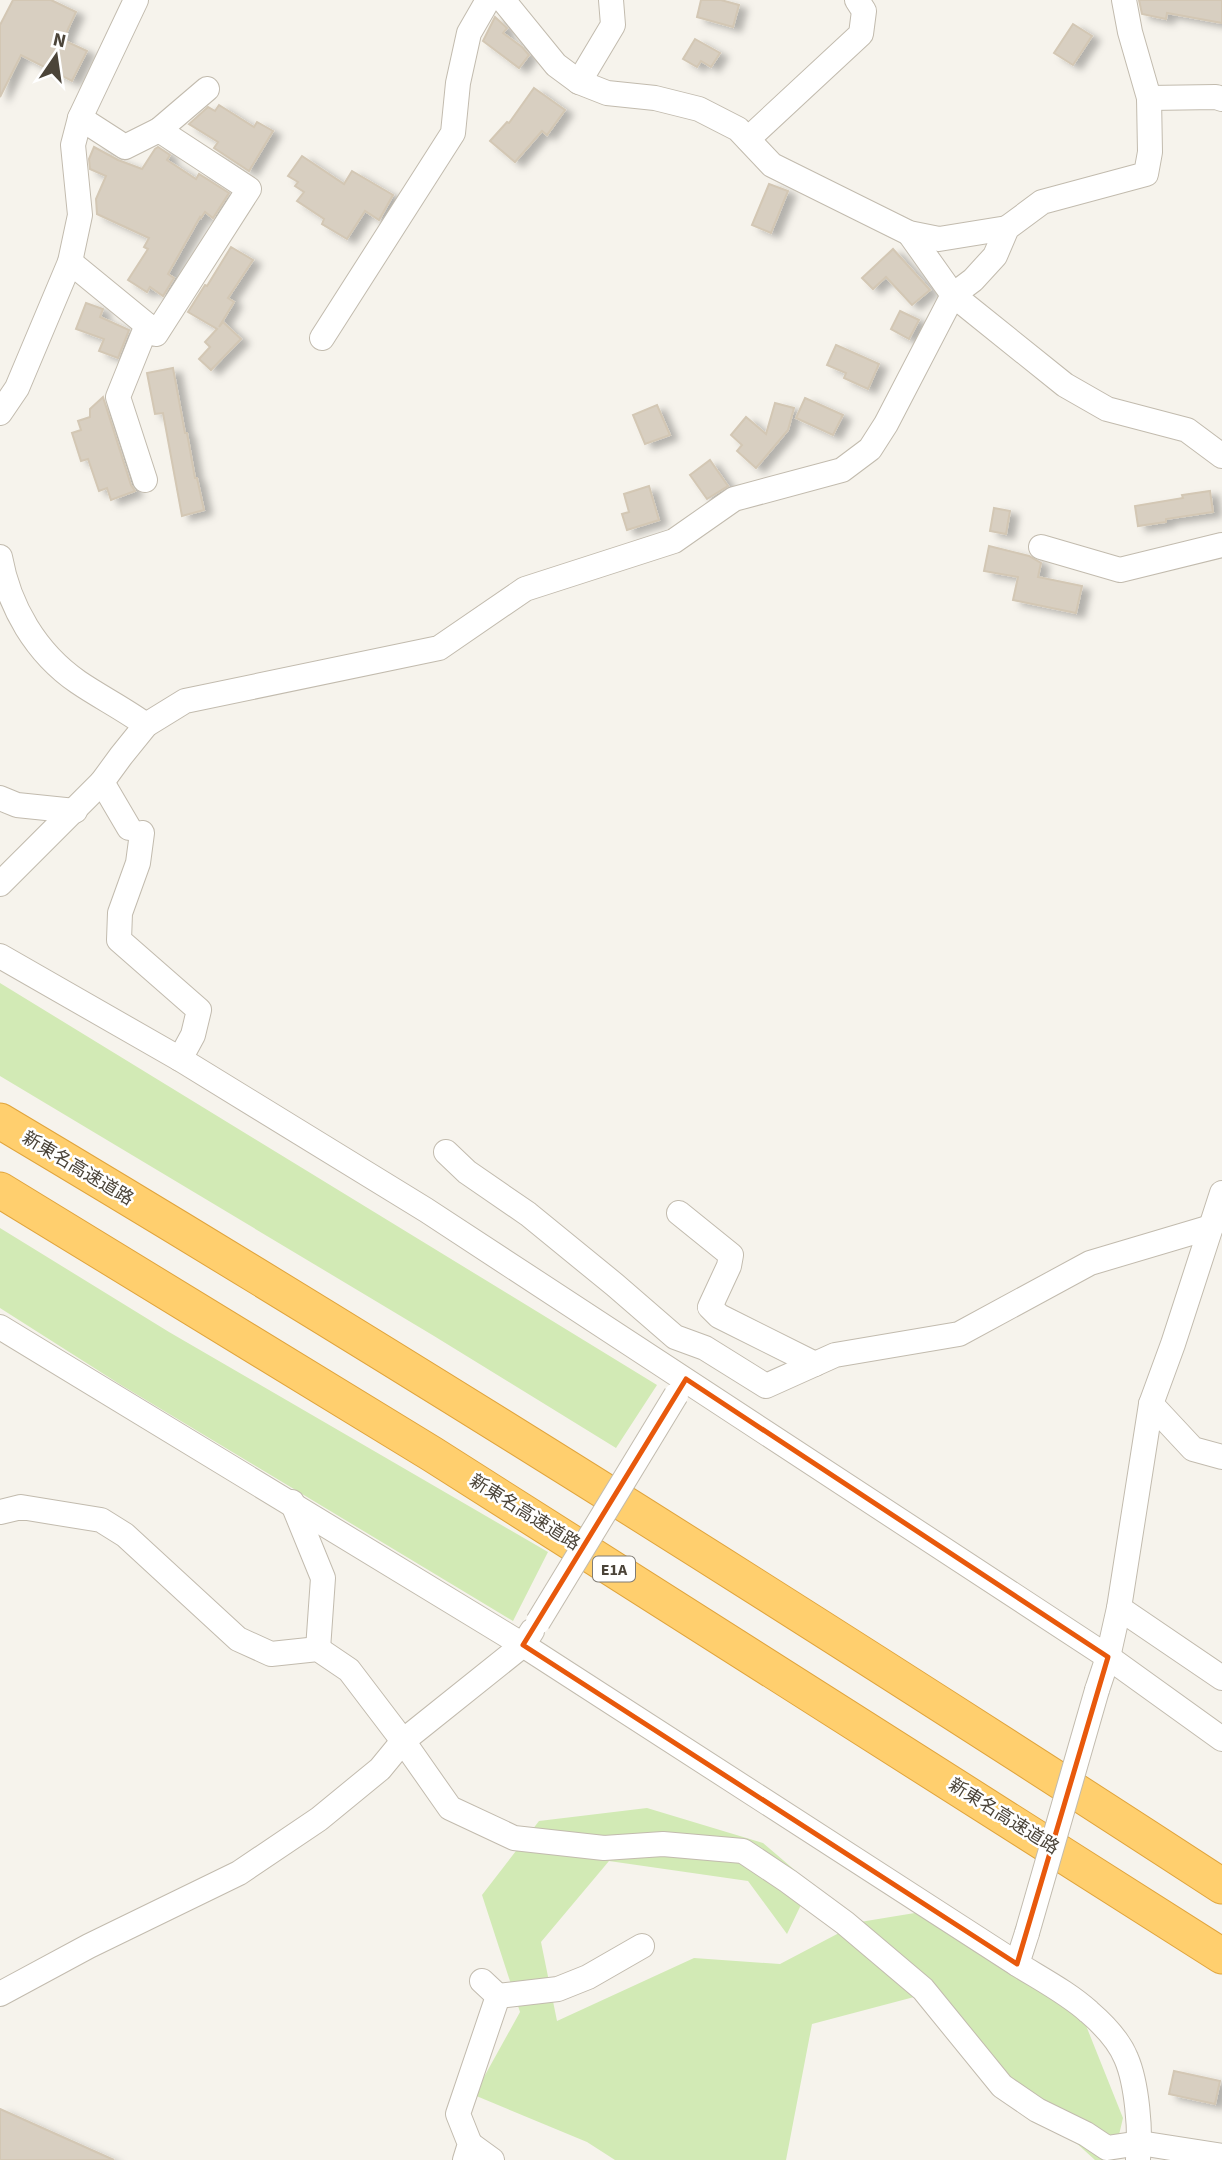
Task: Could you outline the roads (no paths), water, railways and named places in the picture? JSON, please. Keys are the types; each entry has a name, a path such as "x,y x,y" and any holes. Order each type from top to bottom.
{"highway":[{"name":"新東名高速道路","path":"0,1121 423,1377 866,1656 1222,1886"},
{"name":"新東名高速道路","path":"0,1190 432,1454 1222,1956"}],"street":[{"path":"0,413 17,388 70,262 80,215 73,145 80,118 136,0"},
{"path":"322,338 453,133 458,83 469,33 488,0"},
{"path":"503,0 556,65 579,82 607,93 655,98 699,109 738,129 772,165 909,233 939,239 1007,228 1042,202 1146,174 1150,152 1149,98 1124,0"},
{"path":"579,82 613,25 611,0"},
{"path":"748,139 861,34 864,11 857,0"},
{"path":"80,118 125,147 159,130 207,89"},
{"path":"1149,98 1222,99"},
{"path":"70,262 156,334 249,189 159,130"},
{"path":"0,884 102,782 146,725 185,701 439,648 525,589 674,541 734,499 842,470 870,449 953,295 973,280 995,256 1007,228"},
{"path":"909,233 953,295 1065,386 1107,409 1187,430 1222,456"},
{"path":"145,480 118,397 147,325"},
{"path":"1041,547 1120,570 1222,545"},
{"path":"0,557 4,579 24,626 46,652 76,681 146,725"},
{"path":"102,782 135,830 138,863 120,913 119,940 199,1010 193,1035 180,1059"},
{"path":"0,798 17,805 75,811"},
{"path":"0,956 180,1059 426,1210 681,1387 1108,1657 1222,1739"},
{"path":"446,1152 467,1172 538,1222 675,1338 705,1348 766,1386 835,1355 959,1334 1090,1262 1211,1227"},
{"path":"1017,1964 1108,1657 1119,1608 1151,1404 1222,1194"},
{"path":"679,1213 731,1255 729,1266 710,1307 719,1316 816,1364"},
{"path":"0,1326 523,1644 1089,2011 1110,2033 1126,2058 1136,2100 1139,2152"},
{"path":"0,1994 89,1946 239,1873 319,1819 380,1769 403,1741 523,1644 705,1348"},
{"path":"1151,1404 1193,1449 1222,1457"},
{"path":"292,1502 323,1578 318,1649"},
{"path":"0,1511 21,1507 101,1520 125,1535 238,1639 271,1654 318,1649 349,1670 450,1808 514,1838 604,1848 663,1844 743,1851 845,1923 923,1989 1002,2086 1037,2110 1086,2134 1107,2148 1222,2156"},
{"path":"1119,1608 1222,1678"},
{"path":"492,2160 471,2155 458,2114 490,1989 558,1989 588,1977 642,1946"}]}
